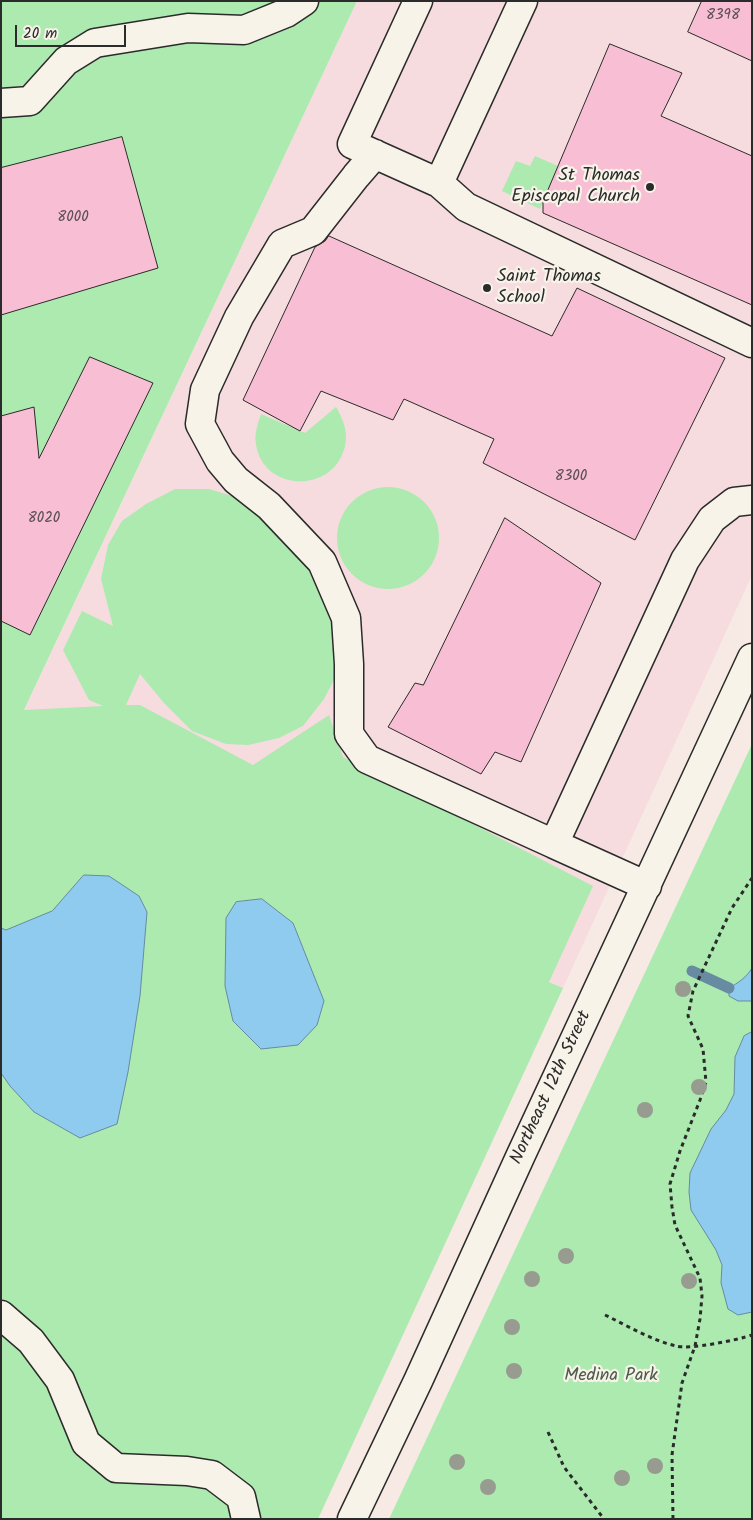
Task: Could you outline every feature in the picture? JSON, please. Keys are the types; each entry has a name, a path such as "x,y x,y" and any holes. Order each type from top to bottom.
{"street":[{"path":"1,103 30,101 66,61 95,43 188,28 244,30 286,13 304,1"},
{"path":"418,1 352,144 439,183 466,207 752,343"},
{"path":"439,183 523,1"},
{"path":"375,154 313,231 282,244 235,325 205,390 200,424 220,461 236,480 269,506 322,562 346,618 349,664 349,734 367,759 647,886"},
{"path":"554,844 685,560 712,519 734,502 752,500"},
{"name":"Northeast 12th Street","path":"352,1519 418,1382 520,1157 752,658"},
{"path":"1,1315 31,1341 60,1380 86,1442 116,1468 188,1471 212,1475 241,1497 246,1519"}],"path":[{"path":"673,1519 672,1455 682,1383 695,1346 702,1296 700,1278 676,1225 670,1184 680,1151 706,1082 703,1049 688,1016 693,991 732,908 752,878"},
{"path":"605,1315 677,1347 740,1340 752,1335"},
{"path":"548,1432 564,1467 604,1519"}],"shaded area":[{"name":"Saint Thomas School","path":"357,1 752,1 752,575 563,988 14,732"}],"green space":[{"path":"1,1 357,1 24,710 103,706 89,700 63,650 82,611 113,626 101,579 108,545 122,521 146,504 175,489 209,489 242,499 278,528 306,564 324,604 338,640 335,678 324,699 303,726 279,738 248,745 226,744 192,731 164,703 140,674 126,705 140,705 253,765 329,715 343,757 593,886 549,982 563,988 318,1519 1,1519"},
{"path":"535,156 558,166 540,209 502,191 516,161 530,166"},
{"path":"336,407 344,424 346,442 342,455 334,468 322,476 309,481 295,481 281,478 270,470 261,459 256,444 256,432 261,414 305,433"},
{"path":"388,487 408,491 424,502 435,518 439,538 435,558 424,574 408,585 388,589 368,585 352,574 341,558 337,538 341,518 352,502 368,491"},
{"name":"Medina Park","path":"752,744 752,1519 389,1519"}],"water":[{"path":"84,875 109,876 139,896 147,912 140,996 128,1072 117,1124 80,1138 34,1112 10,1086 1,1073 1,928 6,930 52,911"},
{"path":"262,899 293,923 324,1001 317,1025 298,1045 261,1049 233,1021 225,986 226,918 236,902"},
{"path":"752,968 752,1001 738,1001 729,996 729,988 748,974"},
{"path":"752,1032 752,1312 738,1315 728,1309 721,1283 722,1265 716,1250 691,1210 689,1192 690,1173 711,1129 726,1110 734,1094 735,1057 744,1036"}],"building":[{"path":"702,1 752,1 752,61 688,32"},
{"name":"St Thomas Episcopal Church","path":"610,44 682,73 661,116 752,156 752,305 543,213 543,202"},
{"path":"122,137 158,268 1,315 1,168"},
{"path":"329,236 552,336 577,288 725,358 635,540 483,463 494,439 404,399 393,420 321,391 300,431 243,400 315,247"},
{"path":"90,357 153,383 30,635 1,621 1,416 34,407 39,458"},
{"path":"505,518 601,583 521,762 495,752 481,774 388,727 415,683 423,685"}],"waterway":[{"path":"692,971 729,988"}],"place":[{"name":"St Thomas Episcopal Church","path":"650,187"},
{"name":"Saint Thomas School","path":"487,288"}]}
